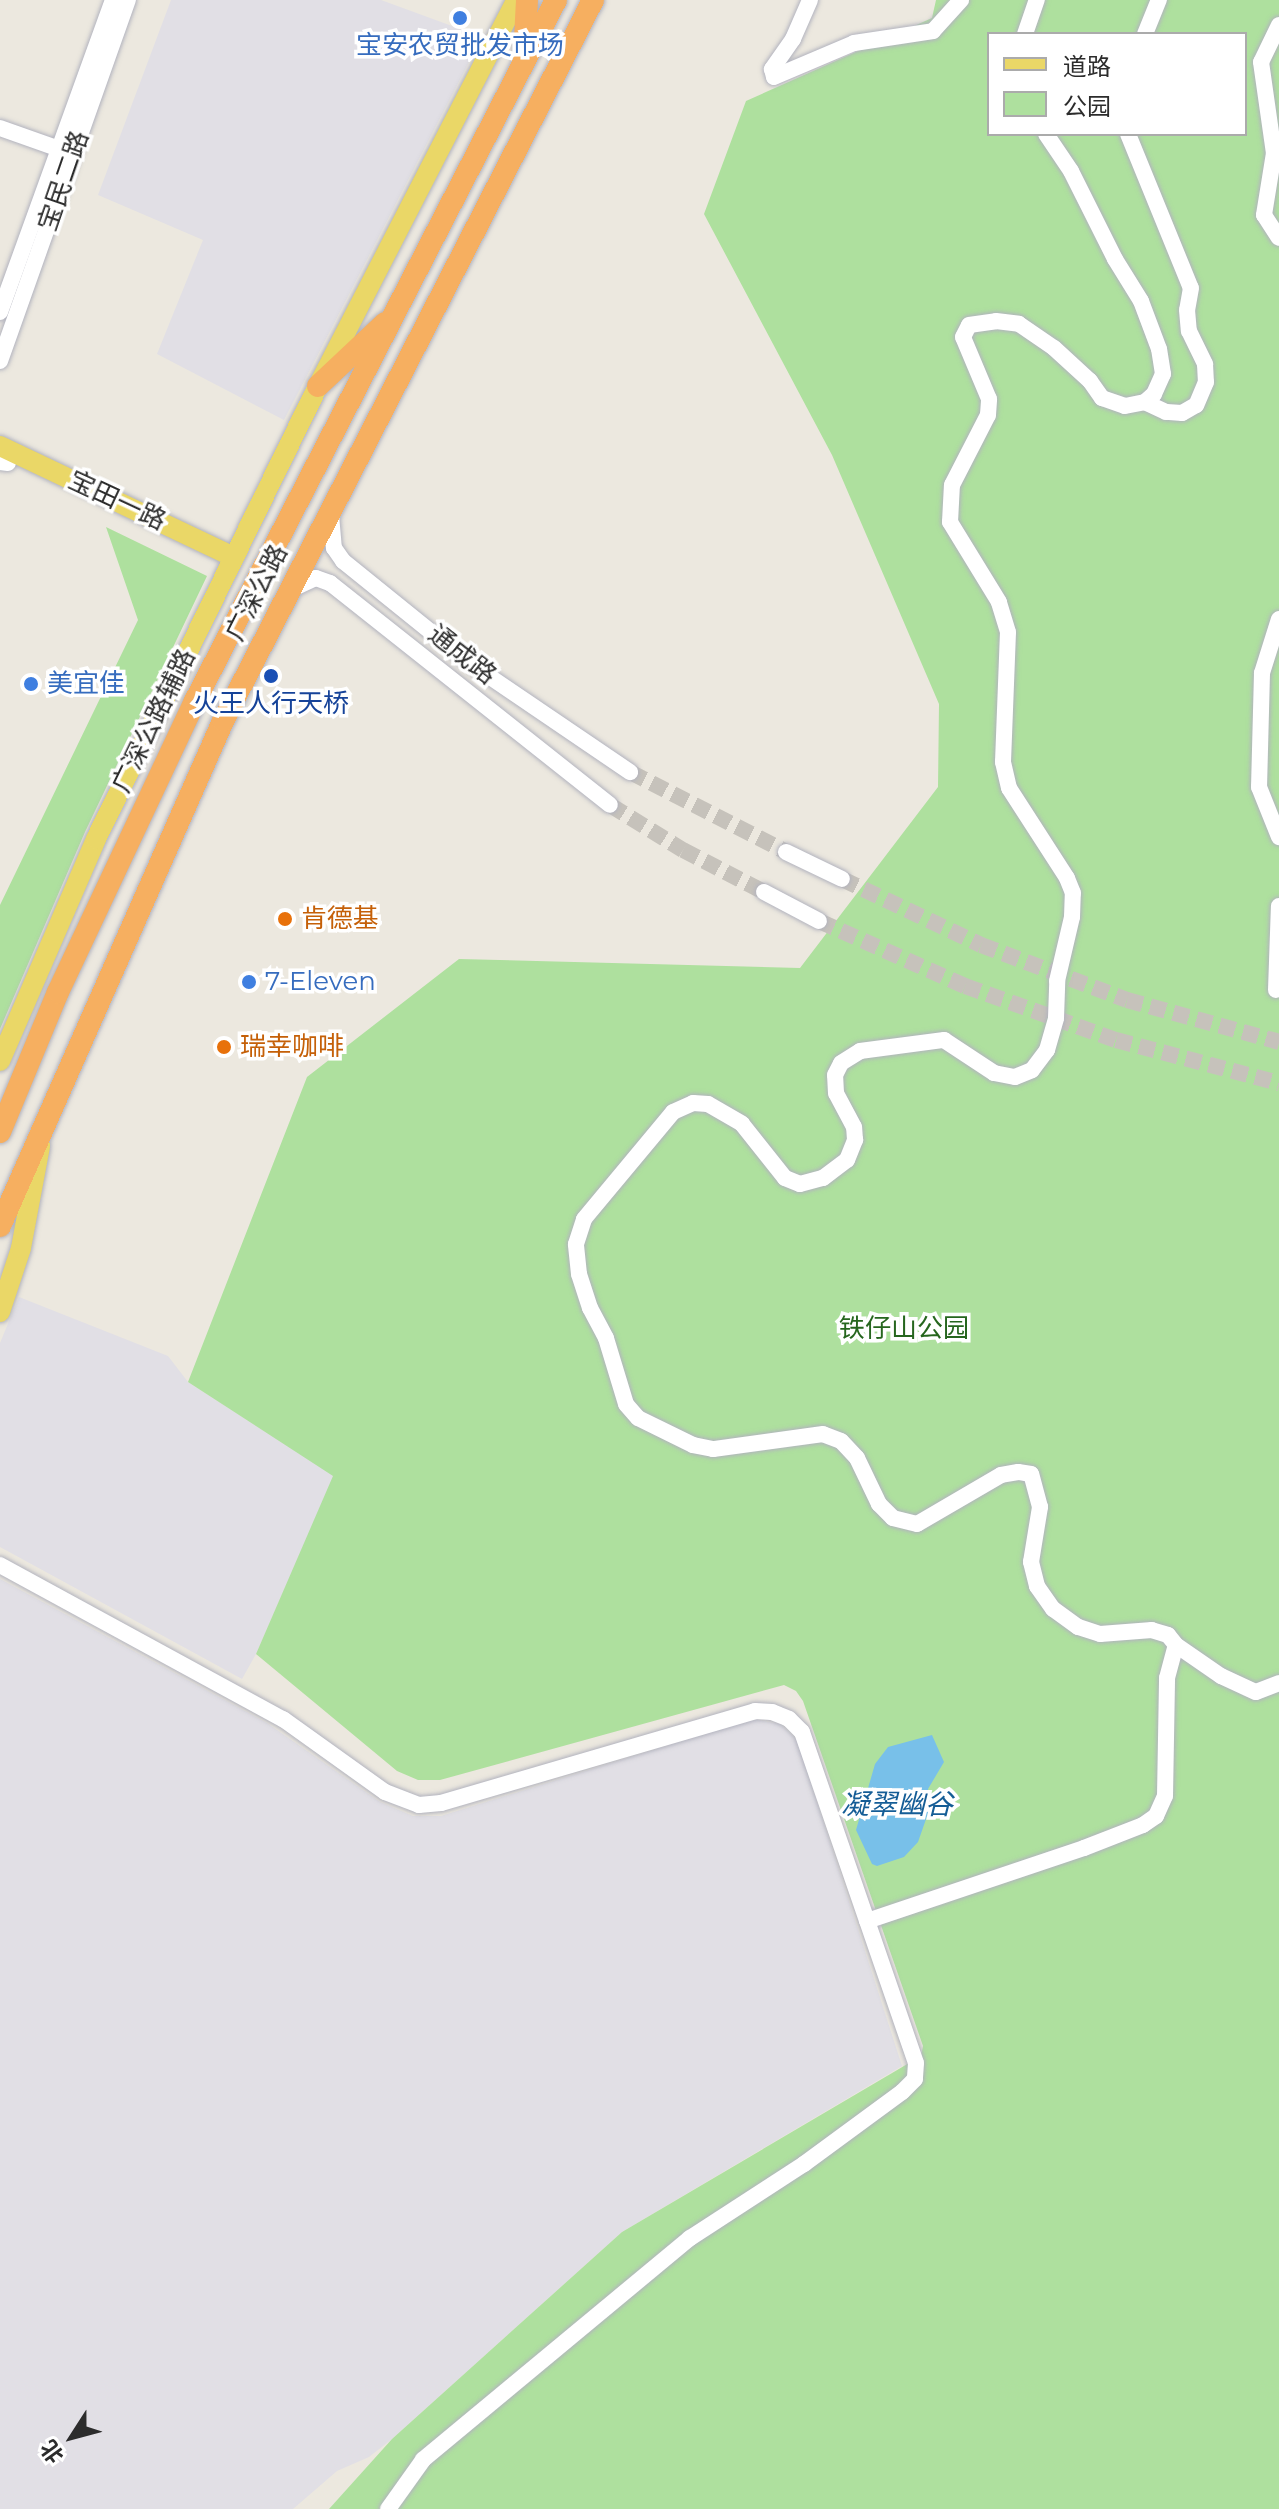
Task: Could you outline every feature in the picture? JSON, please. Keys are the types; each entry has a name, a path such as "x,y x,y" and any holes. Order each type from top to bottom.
{"highway":[{"path":"524,67 527,0"},
{"name":"广深公路","path":"0,1132 58,992 195,701 556,0"},
{"name":"广深公路","path":"0,1226 223,721 593,0"},
{"path":"318,386 397,311"}],"main road":[{"name":"广深公路辅路","path":"0,1061 96,839 318,386 516,0"},
{"name":"宝田一路","path":"3,453 232,562"},
{"path":"0,1312 21,1248 45,1119"}],"street":[{"name":"宝民二路","path":"0,312 62,150 113,0"},
{"name":"宝民二路","path":"0,361 128,0"},
{"path":"810,0 793,39 772,69 774,77 854,43 933,31 961,0"},
{"path":"1026,32 1037,0"},
{"path":"1146,32 1159,0"},
{"path":"1279,25 1261,62 1274,153 1264,215 1279,238"},
{"path":"0,128 62,150"},
{"path":"1047,136 1071,171 1115,259 1141,301 1163,374 1154,394 1145,402 1125,406 1102,398 1090,381 1054,348 1019,324 996,321 969,325 963,337 989,399 988,415 952,485 950,522 1004,616 1009,656 1003,762 1009,788 1067,878 1073,893 1072,917 1057,981 1056,1018 1047,1050 1032,1070 1015,1077 994,1073 944,1040 860,1051 841,1063 835,1075 836,1093 854,1127 855,1140 847,1160 823,1178 800,1184 785,1178 742,1124 708,1104 693,1103 673,1112 584,1219 576,1244 579,1274 590,1308 606,1338 626,1404 638,1418 693,1445 713,1449 823,1434 841,1441 857,1458 879,1504 893,1518 917,1524 1001,1475 1018,1472 1031,1474 1040,1507 1031,1562 1037,1586 1053,1609 1078,1627 1100,1634 1152,1630 1168,1635 1176,1645 1221,1676 1256,1692 1279,1683"},
{"path":"1129,136 1191,288 1187,310 1189,331 1205,364 1206,382 1196,405 1182,413 1166,412 1145,402"},
{"name":"通成路","path":"331,511 329,533 343,561 468,662 630,772"},
{"name":"通成路","path":"290,590 316,578 330,583 610,805"},
{"path":"1279,619 1262,673 1259,787 1279,837"},
{"path":"786,852 842,879"},
{"path":"764,892 819,921"},
{"path":"1276,990 1279,906"},
{"path":"0,1565 283,1719 385,1792 419,1805 441,1803 755,1711 772,1712 789,1719 802,1732 916,2063 915,2079 804,2164 690,2238 423,2460 388,2509"},
{"path":"867,1921 1084,1848 1143,1825 1156,1816 1165,1796 1167,1678 1176,1645"}],"shaded area":[{"path":"171,0 381,0 482,37 284,420 157,354 203,240 98,195"},
{"path":"19,1297 168,1356 188,1382 334,1476 256,1654 242,1679 0,1547 0,1343"},
{"path":"0,1579 267,1723 380,1802 413,1816 441,1816 753,1719 780,1724 797,1740 902,2066 622,2232 392,2439 369,2457 337,2471 293,2509 0,2509"}],"green space":[{"name":"铁仔山公园","path":"936,0 1279,0 1279,2509 329,2509 392,2439 622,2232 921,2056 923,2046 803,1701 796,1691 784,1685 440,1780 418,1780 397,1771 256,1654 333,1476 188,1382 307,1077 459,959 800,968 938,787 939,704 832,455 704,214 746,101 932,18"},
{"path":"106,527 207,576 85,832 0,1029 0,905 138,620"}],"water":[{"name":"凝翠幽谷","path":"932,1735 944,1762 928,1789 931,1805 918,1842 904,1857 877,1866 872,1864 856,1830 875,1764 888,1747"}],"tunnel":[{"path":"630,772 786,852"},
{"path":"610,805 683,850 764,892"},
{"path":"842,879 981,945 1127,1000 1279,1042"},
{"path":"819,921 965,986 1116,1040 1279,1083"}],"place":[{"name":"宝安农贸批发市场","path":"460,18"},
{"name":"火王人行天桥","path":"271,676"},
{"name":"美宜佳","path":"31,684"},
{"name":"肯德基","path":"285,919"},
{"name":"7-Eleven","path":"249,982"},
{"name":"瑞幸咖啡","path":"224,1047"}]}
